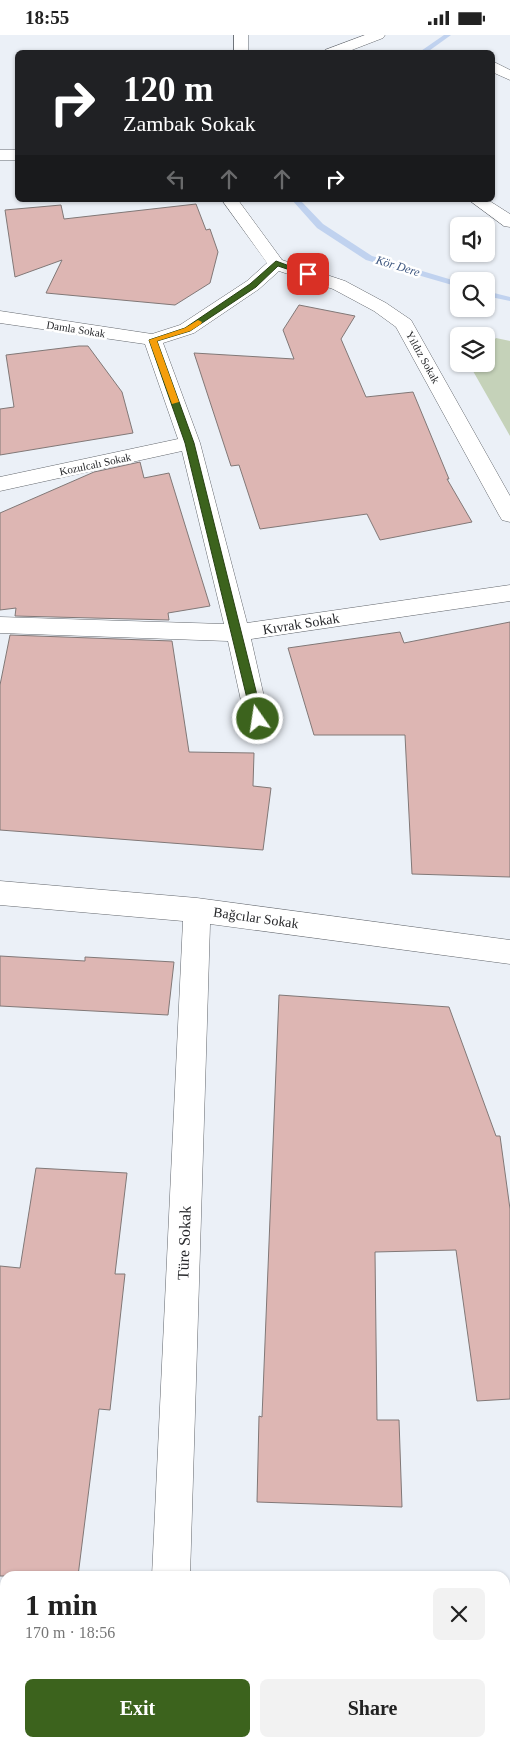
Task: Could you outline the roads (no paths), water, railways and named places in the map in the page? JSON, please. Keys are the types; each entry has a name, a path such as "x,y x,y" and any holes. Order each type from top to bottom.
{"street":[{"path":"241,35 241,50"},
{"path":"338,50 378,35"},
{"path":"496,61 510,76"},
{"path":"0,155 15,155"},
{"path":"231,202 276,264 253,285 188,329 153,340 190,443 258,719"},
{"path":"480,202 510,222"},
{"name":"Yıldız Sokak","path":"276,264 339,285 380,307 404,324 510,515"},
{"name":"Damla Sokak","path":"0,317 153,340"},
{"name":"Kozulcalı Sokak","path":"0,484 190,443"},
{"name":"Kıvrak Sokak","path":"0,625 238,633 510,593"},
{"name":"Bağcılar Sokak","path":"0,893 197,910 510,952"},
{"name":"Türe Sokak","path":"170,1571 197,910"}],"waterway":[{"name":"Kör Dere","path":"426,50 448,35"},
{"name":"Kör Dere","path":"298,202 320,226 369,258 450,282"},
{"name":"Kör Dere","path":"495,295 510,299"}]}
